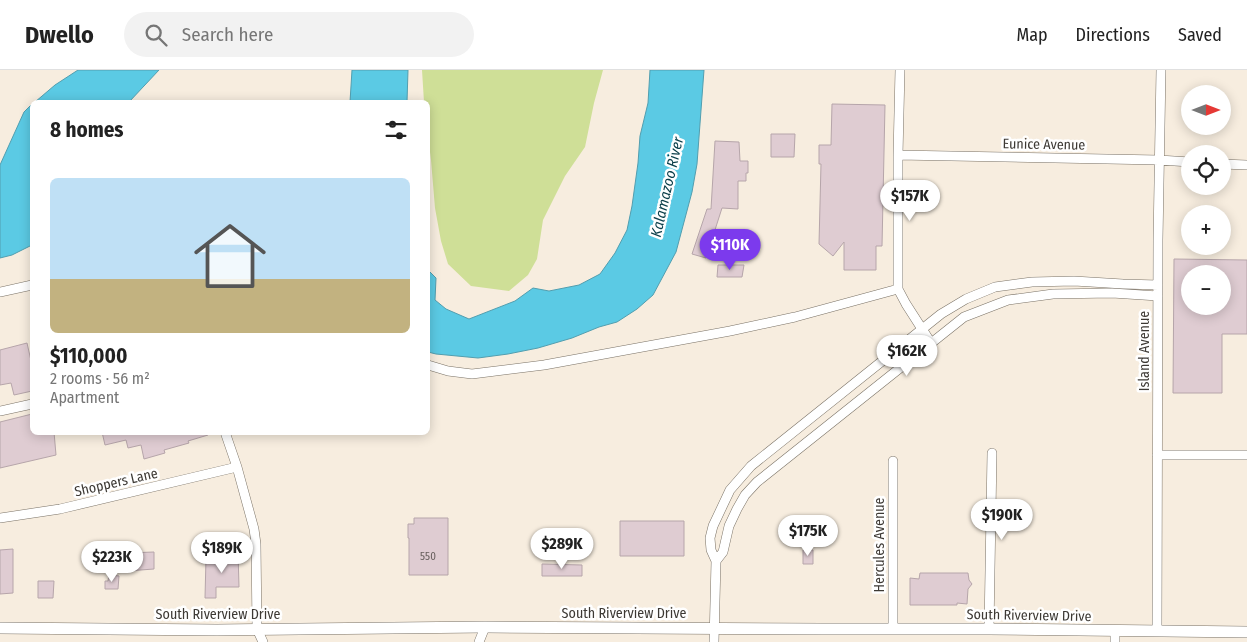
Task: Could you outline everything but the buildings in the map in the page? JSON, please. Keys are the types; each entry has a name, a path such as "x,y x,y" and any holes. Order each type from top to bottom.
{"street":[{"path":"900,70 898,289 931,343"},
{"name":"Island Avenue","path":"1156,631 1161,70"},
{"name":"Eunice Avenue","path":"898,155 1181,161"},
{"path":"1231,164 1247,165"},
{"path":"714,642 716,561 711,550 710,538 713,526 730,490 751,466 941,314 966,299 995,287 1032,282 1074,281 1158,284"},
{"path":"0,292 30,285"},
{"path":"430,366 448,371 472,374 544,365 730,331 795,317 898,289"},
{"path":"716,561 723,552 729,526 737,509 745,495 757,482 964,317 1008,300 1053,294 1112,293 1158,296"},
{"path":"0,411 30,404"},
{"path":"226,435 251,514 256,544 257,629 263,642"},
{"path":"989,629 992,452"},
{"path":"1157,455 1247,456"},
{"name":"Hercules Avenue","path":"893,461 893,630"},
{"name":"Shoppers Lane","path":"0,518 60,509 237,467"},
{"path":"479,642 485,627"},
{"name":"South Riverview Drive","path":"0,628 134,630 485,627 989,629 1115,636 1156,631 1247,632"}],"green space":[{"path":"422,70 603,70 585,147 565,176 543,220 537,259 528,275 509,291 471,286 448,264 441,241 435,208 430,152 430,100 424,100"}],"water":[{"path":"78,70 159,70 131,100 37,100 55,85"},
{"path":"352,70 408,70 407,100 350,100"},
{"name":"Kalamazoo River","path":"650,70 704,70 697,164 692,192 676,252 653,295 637,309 617,322 538,348 478,358 430,352 430,272 436,278 435,300 446,309 469,319 515,301 533,288 549,291 579,285 600,274 615,253 627,230 638,163 640,136 648,103"},
{"path":"30,106 30,246 12,255 0,258 0,165 24,112"}]}
